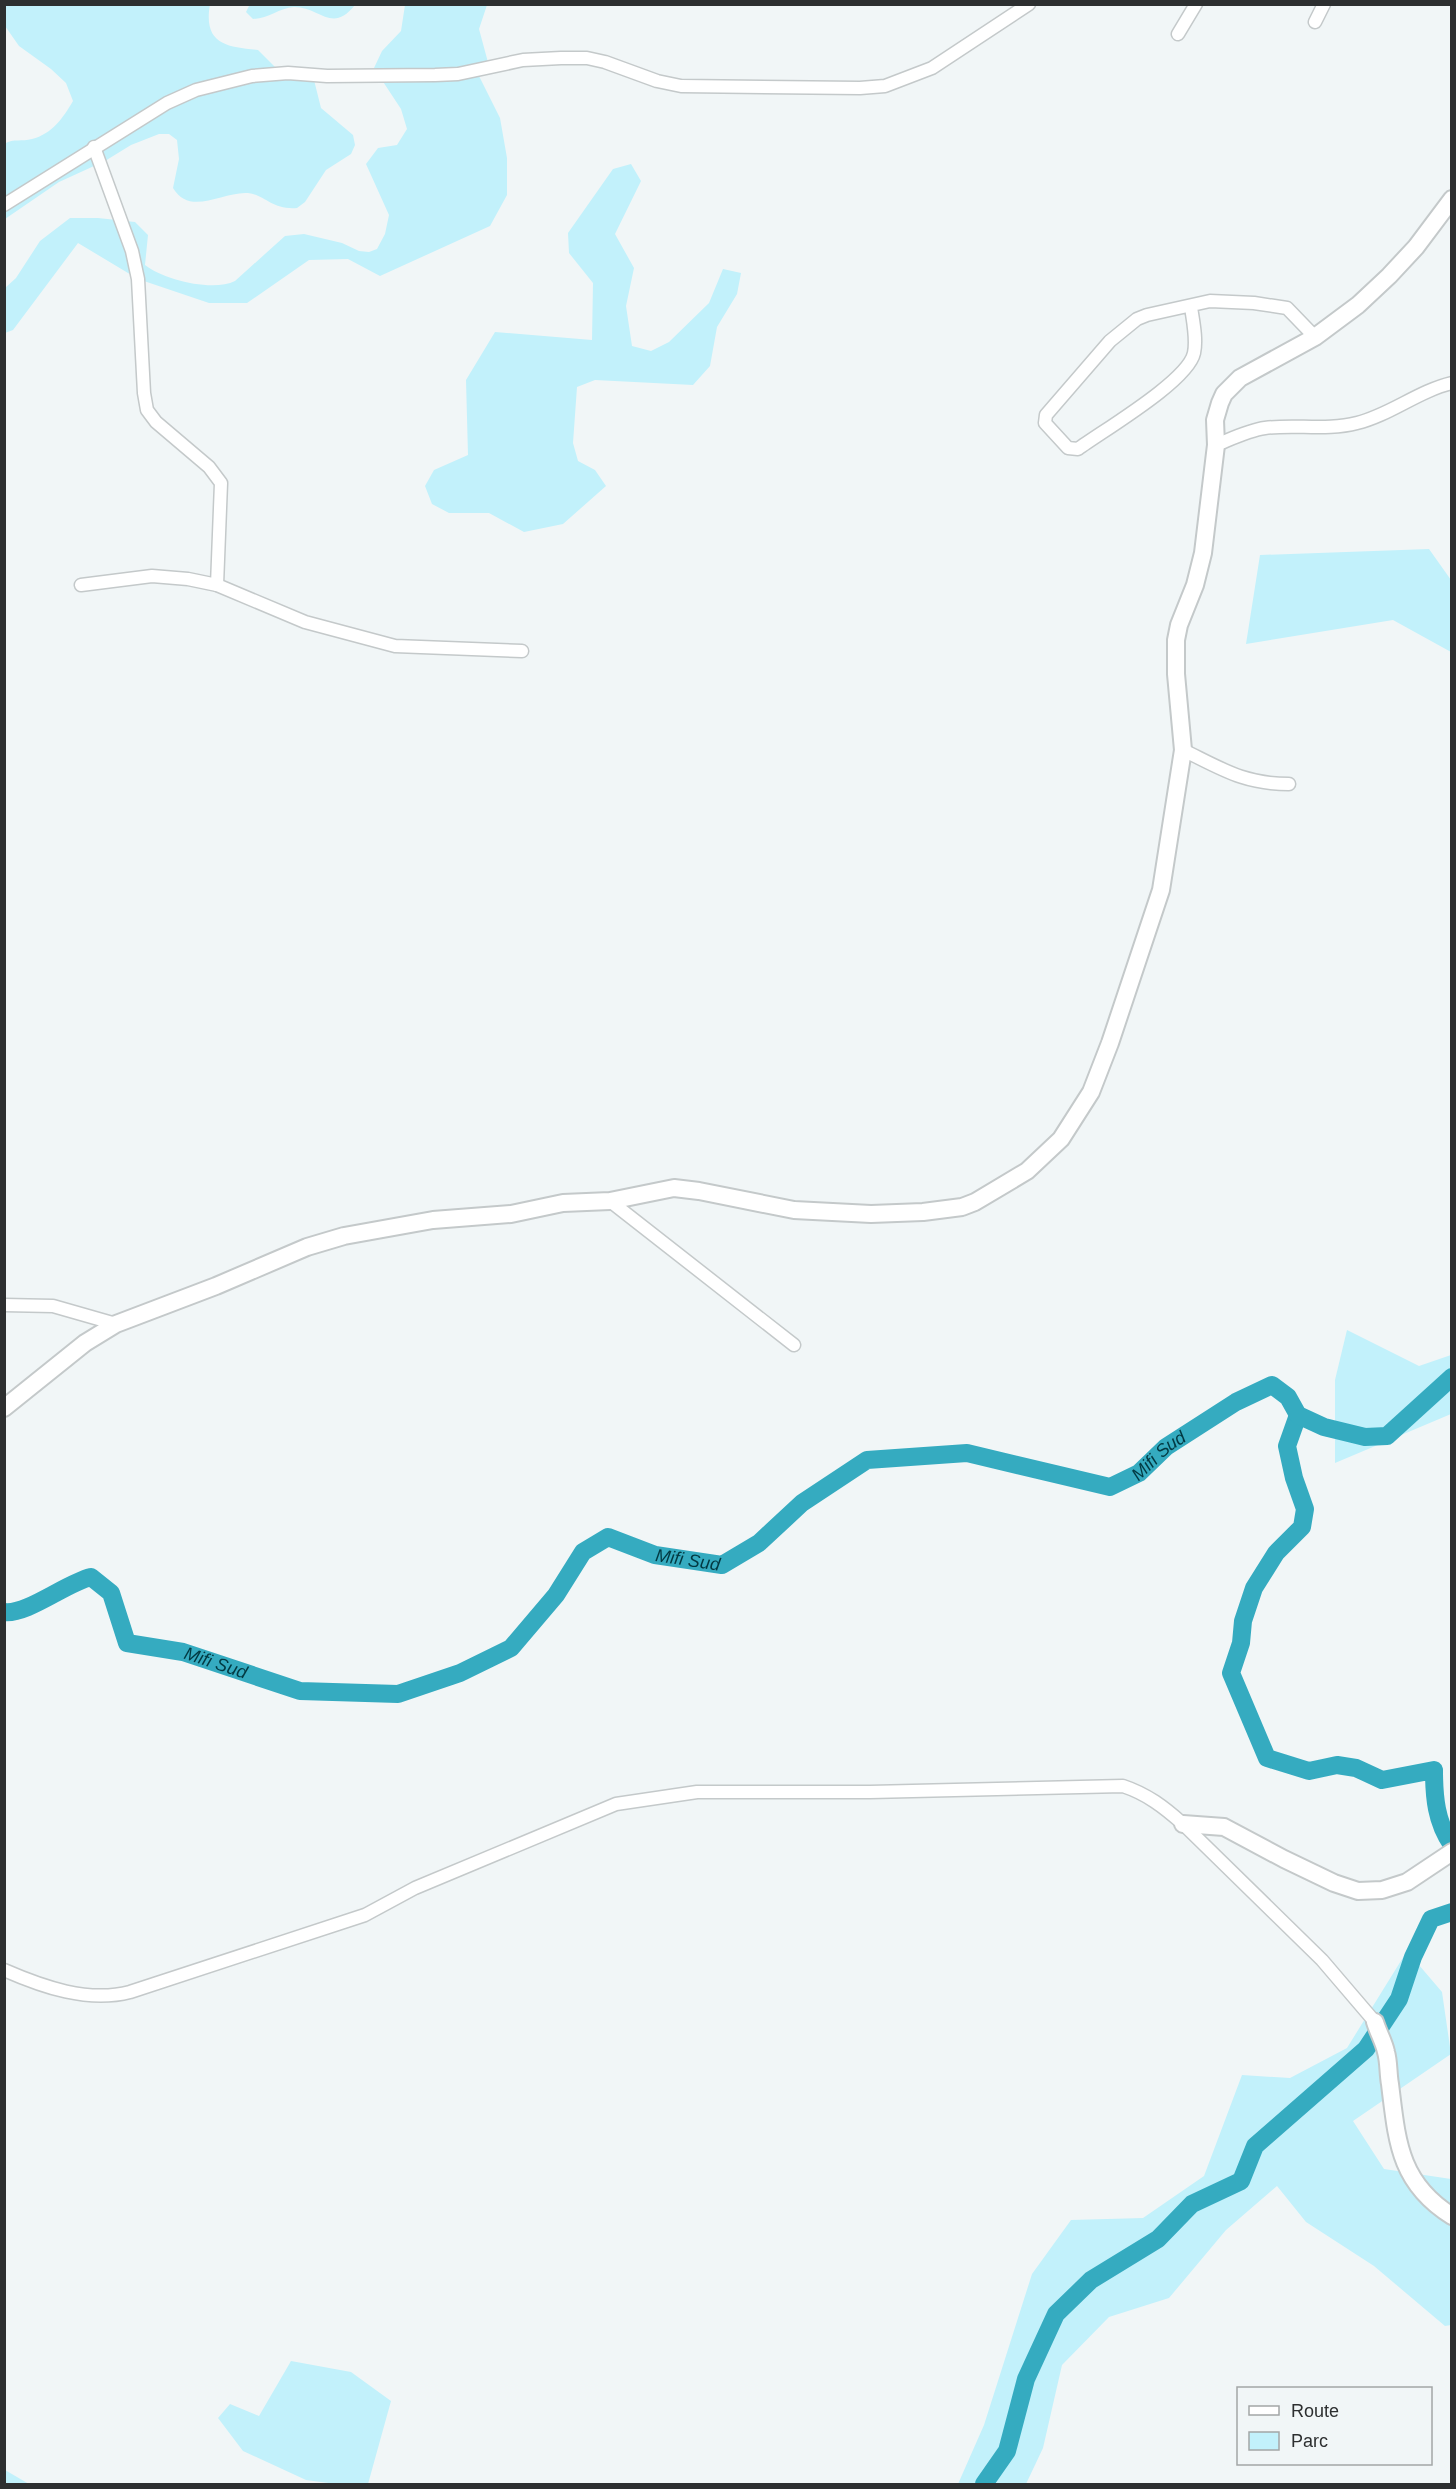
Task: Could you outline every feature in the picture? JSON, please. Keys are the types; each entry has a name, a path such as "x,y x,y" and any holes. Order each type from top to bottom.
{"street":[{"path":"4,205 167,102 196,90 252,76 288,73 327,76 458,74 523,60 587,58 612,64 657,81 681,86 819,89 885,86 932,69 1029,4"},
{"path":"1178,34 1196,4"},
{"path":"1315,22 1324,4"},
{"path":"94,147 132,251 138,279 144,393 147,410 156,422 209,467 220,483 217,585"},
{"path":"4,1408 85,1343 116,1324 216,1286 307,1247 344,1236 433,1220 511,1214 562,1203 610,1201 674,1188 794,1210 871,1214 923,1212 962,1207 975,1202 1027,1171 1051,1151 1088,1099 1110,1043 1161,890 1183,750 1177,693 1176,640 1179,625 1195,585 1203,553 1216,445 1216,412 1224,394 1232,384 1315,337 1358,304 1416,247 1452,199"},
{"path":"1191,307 1195,352 1186,370 1171,385 1078,449 1068,448 1045,423 1045,420 1110,341 1137,319 1210,301 1254,303 1287,308 1315,337"},
{"path":"1216,445 1264,428 1335,427 1359,423 1452,383"},
{"path":"81,585 152,576 217,585 305,622 395,646 522,651"},
{"path":"1183,750 1236,777 1260,783 1289,784"},
{"path":"610,1201 794,1345"},
{"path":"4,1305 53,1306 116,1324"},
{"path":"4,1970 26,1980 57,1989 86,1995 117,1996 365,1915 416,1888 616,1804 697,1792 870,1792 1123,1786 1142,1792 1162,1805 1183,1824 1322,1960 1375,2022 1386,2051 1403,2161 1412,2179 1433,2204 1452,2216"},
{"path":"1183,1824 1224,1827 1334,1883 1358,1891 1382,1890 1407,1882 1449,1854"}],"green space":[{"path":"210,4 210,28 219,41 227,45 258,50 278,70 314,80 321,108 353,135 355,145 351,154 326,170 305,202 297,208 281,207 248,193 238,193 208,201 188,201 173,188 179,159 177,140 169,134 159,134 131,145 105,161 59,182 5,219 4,144 39,137 61,119 73,101 66,83 19,46 5,26 5,5"},
{"path":"250,4 355,5 339,18 326,17 294,7 253,19 246,12"},
{"path":"405,5 487,5 479,29 489,66 476,70 500,118 507,158 507,195 490,226 380,276 348,259 309,260 247,303 209,303 138,279 78,243 13,330 5,333 5,288 16,278 40,241 70,218 135,222 148,235 145,265 176,280 202,285 226,284 235,281 285,236 304,234 342,243 359,251 369,252 377,249 385,234 389,215 366,164 378,148 397,145 407,129 401,109 374,68 382,51 401,31"},
{"path":"631,164 641,181 615,234 634,268 626,306 632,346 651,351 669,342 709,303 723,269 741,273 737,294 717,327 710,366 693,385 595,380 577,387 573,443 578,461 595,470 606,486 563,524 524,532 489,513 449,513 432,504 425,486 434,470 468,455 466,380 495,332 592,340 593,283 569,253 568,233 613,169"},
{"path":"1429,549 1451,580 1451,652 1393,620 1246,644 1260,555"},
{"path":"1347,1330 1419,1366 1451,1355 1451,1414 1335,1463 1335,1380"},
{"path":"1407,1951 1442,1992 1451,2054 1353,2121 1384,2169 1451,2179 1451,2325 1445,2326 1374,2266 1306,2222 1277,2186 1226,2230 1169,2298 1109,2317 1062,2365 1043,2448 1026,2484 958,2484 984,2425 1032,2274 1071,2220 1143,2218 1204,2176 1242,2075 1290,2078 1347,2048"},
{"path":"291,2361 351,2372 391,2401 368,2484 336,2484 306,2480 243,2451 218,2418 230,2404 259,2416"},
{"path":"5,2470 29,2484 5,2484"}],"waterway":[{"name":"Mifi Sud","path":"4,1612 24,1609 70,1585 91,1577 111,1593 127,1643 183,1652 300,1691 398,1694 460,1673 511,1648 556,1595 583,1552 608,1537 655,1555 722,1565 759,1543 802,1503 867,1460 967,1453 1110,1487 1139,1473 1166,1447 1236,1402 1272,1385 1288,1397 1298,1415 1324,1427 1365,1437 1387,1436 1452,1377"},
{"path":"1298,1415 1287,1446 1294,1478 1305,1509 1302,1527 1276,1553 1254,1588 1243,1621 1241,1643 1231,1673 1267,1758 1309,1771 1337,1765 1356,1768 1382,1780 1434,1770 1439,1818 1452,1845"},
{"path":"984,2484 1007,2451 1026,2379 1056,2314 1091,2280 1158,2239 1192,2204 1241,2181 1255,2146 1366,2049 1399,1999 1413,1957 1431,1919 1452,1912"}]}
